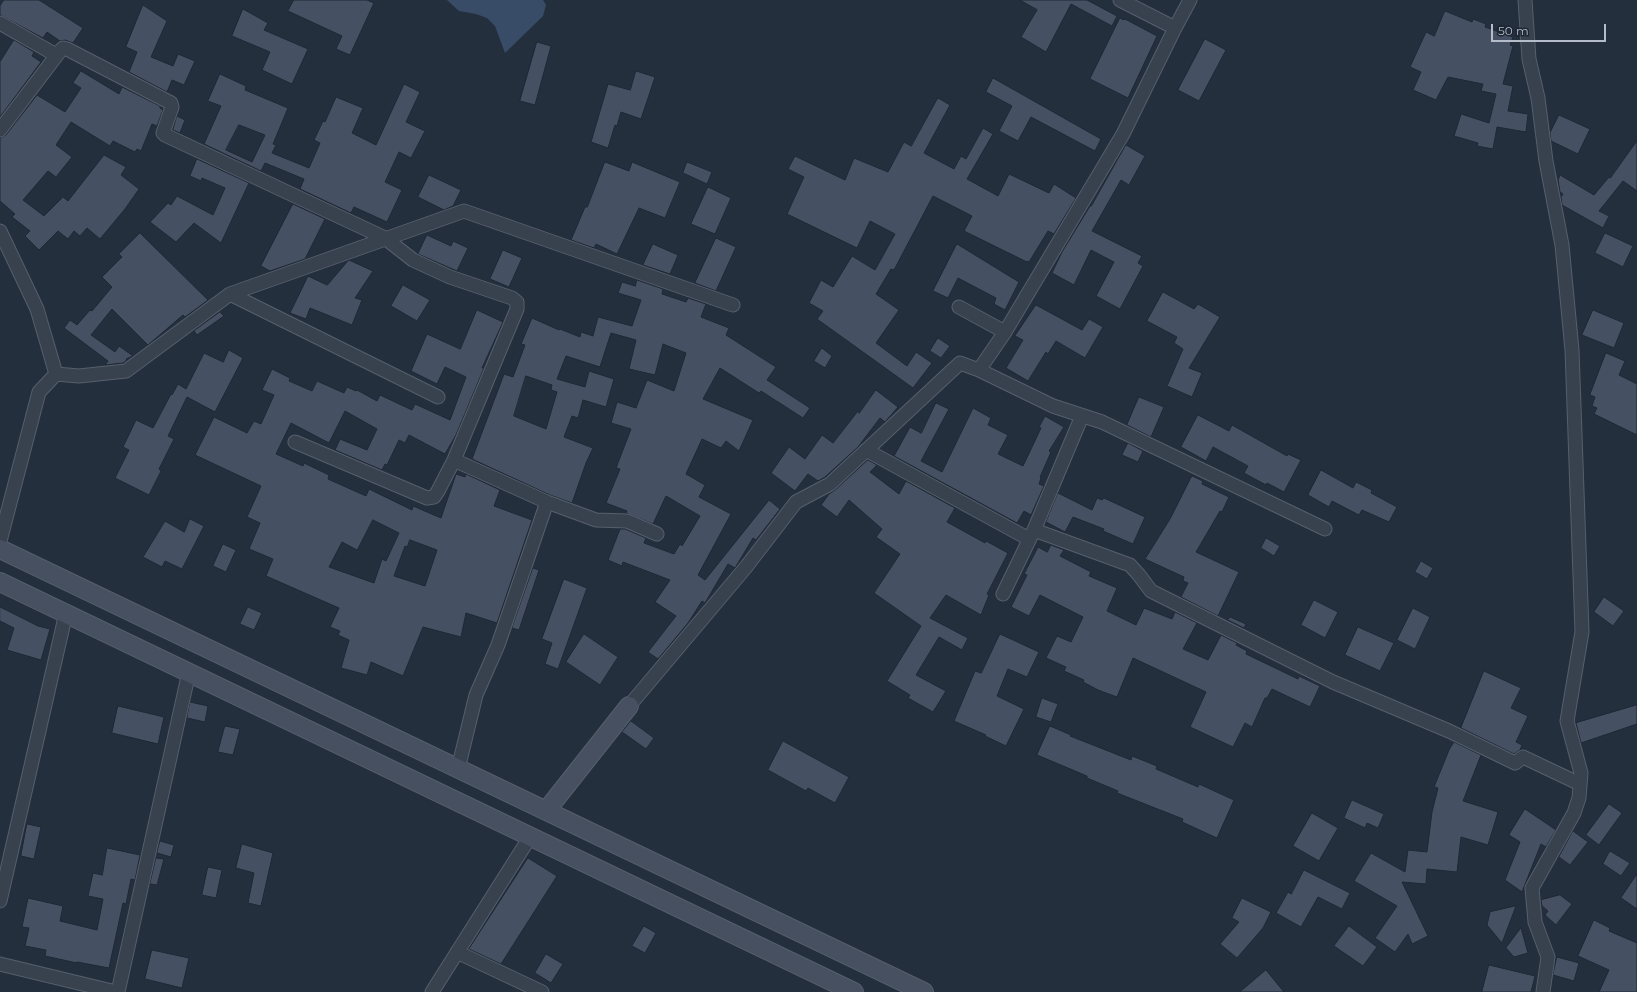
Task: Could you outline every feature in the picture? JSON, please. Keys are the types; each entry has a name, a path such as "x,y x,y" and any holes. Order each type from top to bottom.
{"street":[{"path":"1120,0 1175,28"},
{"path":"980,370 1006,332 1123,134 1190,0"},
{"path":"1525,0 1529,59 1538,98 1546,161 1562,245 1572,350 1582,632 1567,721 1581,773 1579,798 1574,813 1532,888 1535,922 1548,957 1543,992"},
{"path":"0,23 56,55"},
{"path":"0,130 56,55 63,48 67,49 171,103 172,107 163,134 385,238 413,260 450,277 512,298 517,302 517,309 454,460 434,497 427,498 295,442"},
{"path":"0,541 38,392 56,374 79,376 126,371 230,294 464,211 733,305"},
{"path":"0,231 37,308 56,374"},
{"path":"230,294 438,397"},
{"path":"959,307 1006,332"},
{"path":"546,811 629,706 746,567 796,502 830,484 960,363 980,370 1053,406 1102,422 1325,529"},
{"path":"1003,594 1032,535 1082,416"},
{"path":"866,450 1032,535 1130,565 1151,591 1333,682 1449,731 1515,763 1523,757 1580,784"},
{"path":"454,460 547,502 596,520 628,521 657,534"},
{"path":"458,769 476,696 498,645 547,502"},
{"path":"0,549 924,992"},
{"path":"0,582 854,992"},
{"path":"0,901 66,613"},
{"path":"0,964 117,992 189,672"},
{"path":"432,992 530,836"},
{"path":"457,952 542,992"}],"water":[{"path":"447,0 543,0 546,5 543,16 505,53 495,26 487,18 476,14 459,11"}],"building":[{"path":"4,0 39,0 83,28 73,43 65,40 60,41 47,32 43,38 0,15 0,6"},
{"path":"294,0 367,0 374,3 350,55 336,49 342,36 288,11"},
{"path":"1020,0 1087,0 1117,16 1112,26 1071,4 1046,52 1021,37 1037,10"},
{"path":"143,5 167,21 151,57 173,66 178,54 195,61 184,85 172,80 167,92 129,72 137,52 126,47"},
{"path":"243,9 268,23 264,30 308,49 292,84 262,70 270,52 232,36"},
{"path":"1445,11 1472,22 1473,19 1486,24 1485,27 1513,37 1510,45 1513,46 1503,84 1513,86 1508,111 1528,114 1526,132 1497,127 1493,149 1477,146 1478,143 1454,136 1461,114 1489,123 1496,94 1481,91 1483,84 1448,77 1436,100 1413,90 1421,72 1410,67 1426,32 1434,36"},
{"path":"1120,18 1125,19 1157,36 1128,98 1090,79"},
{"path":"1205,39 1226,50 1199,101 1178,90"},
{"path":"14,40 34,52 32,56 41,62 0,117 0,62"},
{"path":"537,42 551,46 535,105 520,101"},
{"path":"81,71 119,94 122,87 160,106 163,110 157,126 152,124 141,151 137,149 135,152 113,141 110,146 71,122 56,145 72,157 56,177 48,171 23,200 44,216 63,197 68,201 104,155 126,167 121,175 139,189 125,209 100,239 87,228 80,236 74,231 68,239 58,231 39,250 25,236 30,231 12,217 15,214 0,201 0,138 6,135 37,95 65,112 81,88 73,83"},
{"path":"636,71 655,77 641,119 621,112 617,126 615,125 608,148 591,142 608,84 630,90"},
{"path":"220,74 246,86 245,90 288,108 273,144 276,145 272,153 309,168 320,143 314,140 323,121 325,122 336,97 363,108 352,133 376,145 404,84 420,92 406,122 425,131 411,158 399,152 385,182 402,190 387,222 354,207 351,213 300,189 304,179 265,163 261,171 204,144 221,106 208,101","holes":["239,125 265,135 252,162 226,150"]},
{"path":"993,78 1101,139 1095,151 1031,117 1018,141 999,131 1012,106 986,92"},
{"path":"938,98 950,105 924,153 954,169 961,156 966,159 983,128 993,134 967,179 998,196 1009,174 1049,193 1054,184 1076,198 1054,234 1048,231 1029,262 1027,262 964,231 972,216 933,196 894,270 891,269 876,294 899,310 876,343 907,366 916,352 932,363 913,388 817,319 823,311 809,303 821,280 833,287 852,256 875,270 895,234 870,221 857,248 787,214 804,177 788,169 795,156 845,180 854,158 888,172 904,142 911,146"},
{"path":"1559,115 1590,129 1578,154 1551,141 1550,133"},
{"path":"177,116 185,120 180,133 173,130"},
{"path":"1637,141 1637,191 1623,181 1599,211 1609,216 1603,228 1562,205 1561,197 1563,194 1560,192 1558,180 1560,175 1594,195 1609,177 1610,178"},
{"path":"1126,145 1145,156 1129,185 1121,180 1092,231 1142,256 1138,263 1143,266 1120,309 1096,296 1114,262 1091,250 1074,285 1052,273 1062,252 1091,206"},
{"path":"197,159 249,183 221,243 194,223 176,242 150,222 168,203 171,205 177,196 213,215 225,188 202,178 201,181 190,176"},
{"path":"605,162 629,171 632,162 680,182 665,218 639,208 617,254 596,244 594,248 571,240 585,207 587,207"},
{"path":"687,162 712,172 707,184 683,173"},
{"path":"429,175 461,190 453,206 444,210 418,197"},
{"path":"708,187 731,198 715,234 691,224"},
{"path":"293,204 325,219 305,259 270,271 261,266"},
{"path":"140,233 208,300 185,317 183,315 148,345 112,309 91,335 115,352 119,346 133,356 126,359 127,360 123,363 105,365 108,361 64,328 70,320 77,325 90,310 92,311 112,287 102,277 122,257 119,254"},
{"path":"1605,233 1633,246 1623,267 1595,253"},
{"path":"427,235 451,246 453,241 468,248 457,271 418,254"},
{"path":"716,238 736,247 716,291 695,283"},
{"path":"653,244 678,255 670,274 643,265"},
{"path":"957,244 1019,282 1005,310 994,304 996,298 958,278 948,298 933,291"},
{"path":"503,250 522,258 509,287 490,279"},
{"path":"349,260 373,271 355,298 362,300 352,325 310,308 306,319 290,313 308,276 327,285"},
{"path":"637,280 663,289 662,294 686,302 688,298 706,304 701,317 729,328 726,335 776,367 767,380 810,408 803,418 761,391 759,393 720,368 703,399 753,420 739,451 726,441 721,448 702,439 686,474 705,485 699,497 731,514 698,575 705,580 769,500 780,509 756,540 753,538 735,568 728,564 705,603 702,601 688,623 658,659 648,652 676,616 655,602 670,580 623,562 622,566 608,560 620,529 625,529 646,538 644,543 674,554 680,544 682,546 700,516 666,496 653,524 626,513 627,511 606,503 620,469 616,468 631,429 611,423 617,402 636,408 647,380 674,391 686,353 663,344 655,375 629,369 636,340 611,333 600,367 566,356 557,379 585,387 589,371 614,379 606,407 583,400 578,418 572,416 564,437 593,448 572,503 550,495 472,459 504,374 513,377 525,345 521,344 532,318 559,330 560,329 580,337 581,332 593,336 598,317 632,326 641,300 618,293 622,282 635,286","holes":["526,376 552,385 551,390 557,392 546,429 514,416"]},
{"path":"403,285 430,300 417,321 391,306"},
{"path":"1163,292 1194,309 1198,304 1220,317 1189,368 1202,373 1192,397 1167,386 1183,349 1174,343 1177,337 1147,321"},
{"path":"1036,305 1082,330 1089,319 1103,327 1085,358 1056,341 1048,354 1046,352 1028,381 1006,368 1023,340 1015,336"},
{"path":"477,310 503,322 482,368 484,368 456,435 445,454 409,435 405,443 399,440 387,465 385,464 382,470 335,450 340,439 367,450 377,429 345,411 329,443 291,423 276,454 303,466 304,463 329,475 328,479 366,496 369,489 412,510 413,506 441,518 456,474 465,477 466,474 500,490 494,506 532,520 497,623 466,613 461,637 423,627 403,676 371,662 367,675 341,668 349,640 338,635 340,631 330,627 339,608 266,576 273,559 249,549 260,523 247,517 261,486 195,455 214,417 247,433 254,421 261,424 274,395 262,390 272,369 290,378 289,381 312,391 317,381 344,393 347,387 356,391 357,390 377,401 380,395 412,410 415,404 450,420 466,377 445,367 437,384 411,371 427,334 460,349","holes":["373,520 399,533 386,561 382,559 374,583 329,567 342,542 357,550","410,540 437,550 425,586 394,576 405,546 407,547"]},
{"path":"1593,310 1624,323 1614,348 1582,335"},
{"path":"220,312 224,316 197,335 194,331"},
{"path":"938,338 950,346 941,358 930,351"},
{"path":"822,348 832,356 825,368 814,361"},
{"path":"229,350 243,358 215,412 187,397 168,436 174,439 159,469 161,471 149,495 115,478 129,450 123,447 136,420 153,428 178,384 186,389 204,353 223,362"},
{"path":"1606,353 1625,361 1619,375 1637,384 1637,435 1594,414 1597,408 1592,406 1595,397 1590,395"},
{"path":"876,390 898,407 885,422 880,418 858,447 825,477 818,481 808,474 795,491 771,473 789,447 805,459 822,435 833,443 858,411 859,413"},
{"path":"1139,397 1164,407 1151,437 1127,425"},
{"path":"936,403 949,409 921,461 942,472 973,408 991,418 988,425 1008,435 998,454 1023,466 1045,416 1064,427 1049,451 1051,452 1040,477 1039,484 1044,486 1031,515 1024,511 1017,523 894,456 910,427 921,433"},
{"path":"1198,415 1229,431 1232,425 1287,456 1288,454 1301,460 1284,492 1267,483 1266,485 1244,473 1248,466 1213,447 1206,461 1181,447"},
{"path":"1128,443 1143,451 1138,462 1122,455"},
{"path":"868,460 877,465 870,472 899,494 906,481 955,508 947,522 985,543 986,541 1008,553 987,594 989,595 981,615 946,595 930,618 968,638 962,650 939,637 916,675 946,691 933,712 908,698 910,695 887,681 921,626 874,593 900,554 876,537 882,529 849,500 837,517 821,505 829,494"},
{"path":"1321,470 1353,488 1356,482 1372,490 1371,493 1397,507 1389,522 1362,510 1359,515 1332,501 1329,507 1308,495"},
{"path":"1192,476 1203,481 1202,484 1229,497 1222,512 1220,511 1196,552 1239,572 1218,616 1181,597 1188,583 1183,581 1184,577 1145,559 1170,519"},
{"path":"1058,493 1092,510 1097,498 1102,500 1104,498 1145,517 1133,544 1103,531 1104,529 1073,517 1065,532 1046,522"},
{"path":"190,519 204,526 182,569 165,561 162,567 143,557 165,521 184,532"},
{"path":"1266,538 1280,546 1274,556 1261,548"},
{"path":"223,544 236,550 226,572 213,566"},
{"path":"1051,545 1064,550 1060,556 1091,572 1089,576 1117,588 1107,611 1136,625 1144,608 1172,619 1175,612 1197,623 1183,649 1208,660 1221,635 1237,643 1236,645 1247,651 1246,654 1298,679 1299,676 1320,686 1310,707 1272,689 1267,698 1265,698 1252,727 1245,723 1233,747 1190,727 1206,692 1133,658 1117,697 1098,690 1083,682 1084,680 1064,671 1066,667 1046,658 1057,636 1071,642 1083,617 1040,595 1029,616 1011,607 1027,575 1024,574 1038,547 1047,552"},
{"path":"1421,561 1433,568 1427,579 1415,572"},
{"path":"533,568 539,570 519,630 512,628"},
{"path":"564,579 587,588 558,669 545,664 552,643 542,639"},
{"path":"1604,597 1624,611 1613,626 1594,612"},
{"path":"1314,600 1338,612 1325,638 1301,625"},
{"path":"0,607 38,626 50,629 41,660 7,650 14,628 0,621"},
{"path":"248,607 262,613 254,630 240,624"},
{"path":"1413,608 1430,617 1415,649 1397,640"},
{"path":"1230,617 1246,624 1244,628 1228,620"},
{"path":"1358,627 1394,643 1380,671 1345,655"},
{"path":"584,634 618,657 600,685 566,662"},
{"path":"1000,634 1039,652 1027,677 1008,669 997,696 1024,709 1006,746 985,736 986,735 954,721 975,671 981,673"},
{"path":"1484,671 1521,688 1511,708 1528,716 1516,742 1522,745 1520,750 1514,754 1461,728"},
{"path":"1042,698 1058,704 1051,722 1036,717"},
{"path":"190,702 208,706 205,722 187,718"},
{"path":"1637,705 1637,724 1581,743 1576,723"},
{"path":"118,706 164,717 158,744 112,733"},
{"path":"631,721 654,738 646,749 622,732"},
{"path":"225,726 240,729 233,755 218,752"},
{"path":"1050,726 1071,735 1070,736 1131,760 1132,756 1157,766 1156,769 1198,787 1199,784 1234,800 1217,838 1182,822 1183,819 1117,793 1118,791 1087,778 1087,776 1037,755"},
{"path":"783,741 849,777 835,803 808,788 806,791 768,770"},
{"path":"1454,742 1481,755 1463,801 1498,812 1488,845 1461,837 1457,872 1427,869 1426,884 1402,882 1428,936 1412,944 1408,934 1395,952 1375,938 1397,906 1354,881 1371,853 1405,872 1408,850 1427,852 1432,812 1438,788 1434,787 1449,750"},
{"path":"1352,800 1384,814 1378,828 1367,823 1365,828 1344,818"},
{"path":"1609,804 1622,813 1599,845 1586,835"},
{"path":"1525,809 1556,830 1546,847 1541,844 1522,892 1505,880 1520,842 1509,835"},
{"path":"1312,813 1338,828 1319,861 1293,846"},
{"path":"27,824 41,827 34,859 21,856"},
{"path":"1573,831 1588,842 1570,865 1559,857"},
{"path":"160,841 174,845 171,857 157,853"},
{"path":"242,844 273,853 261,906 248,903 254,873 236,868"},
{"path":"107,848 140,855 135,880 131,879 126,904 123,903 109,968 45,956 46,950 25,946 29,928 22,927 28,898 63,906 60,921 97,930 103,899 88,896 93,873 102,875"},
{"path":"1610,851 1630,863 1621,876 1603,864"},
{"path":"156,858 164,859 157,885 150,884"},
{"path":"528,858 557,876 501,964 469,949"},
{"path":"208,867 222,870 216,898 202,895"},
{"path":"1304,870 1350,893 1342,909 1318,897 1301,927 1276,913 1288,892 1291,894"},
{"path":"1637,874 1637,909 1621,898"},
{"path":"1560,895 1572,904 1556,925 1545,915 1548,911 1542,906 1541,900"},
{"path":"1242,898 1271,912 1263,928 1237,958 1220,944 1239,922 1232,918"},
{"path":"1516,906 1502,943 1487,925 1490,912"},
{"path":"1594,920 1610,928 1609,931 1637,943 1637,992 1599,992 1609,970 1578,956"},
{"path":"644,926 656,933 645,953 632,946"},
{"path":"1349,926 1377,947 1363,966 1334,946"},
{"path":"1521,928 1528,953 1514,957 1506,948"},
{"path":"152,950 189,958 182,988 145,979"},
{"path":"546,954 563,964 551,983 535,973"},
{"path":"1557,957 1579,963 1574,981 1553,975"},
{"path":"1489,965 1535,976 1531,992 1482,992"},
{"path":"1266,970 1284,992 1240,992"}]}
